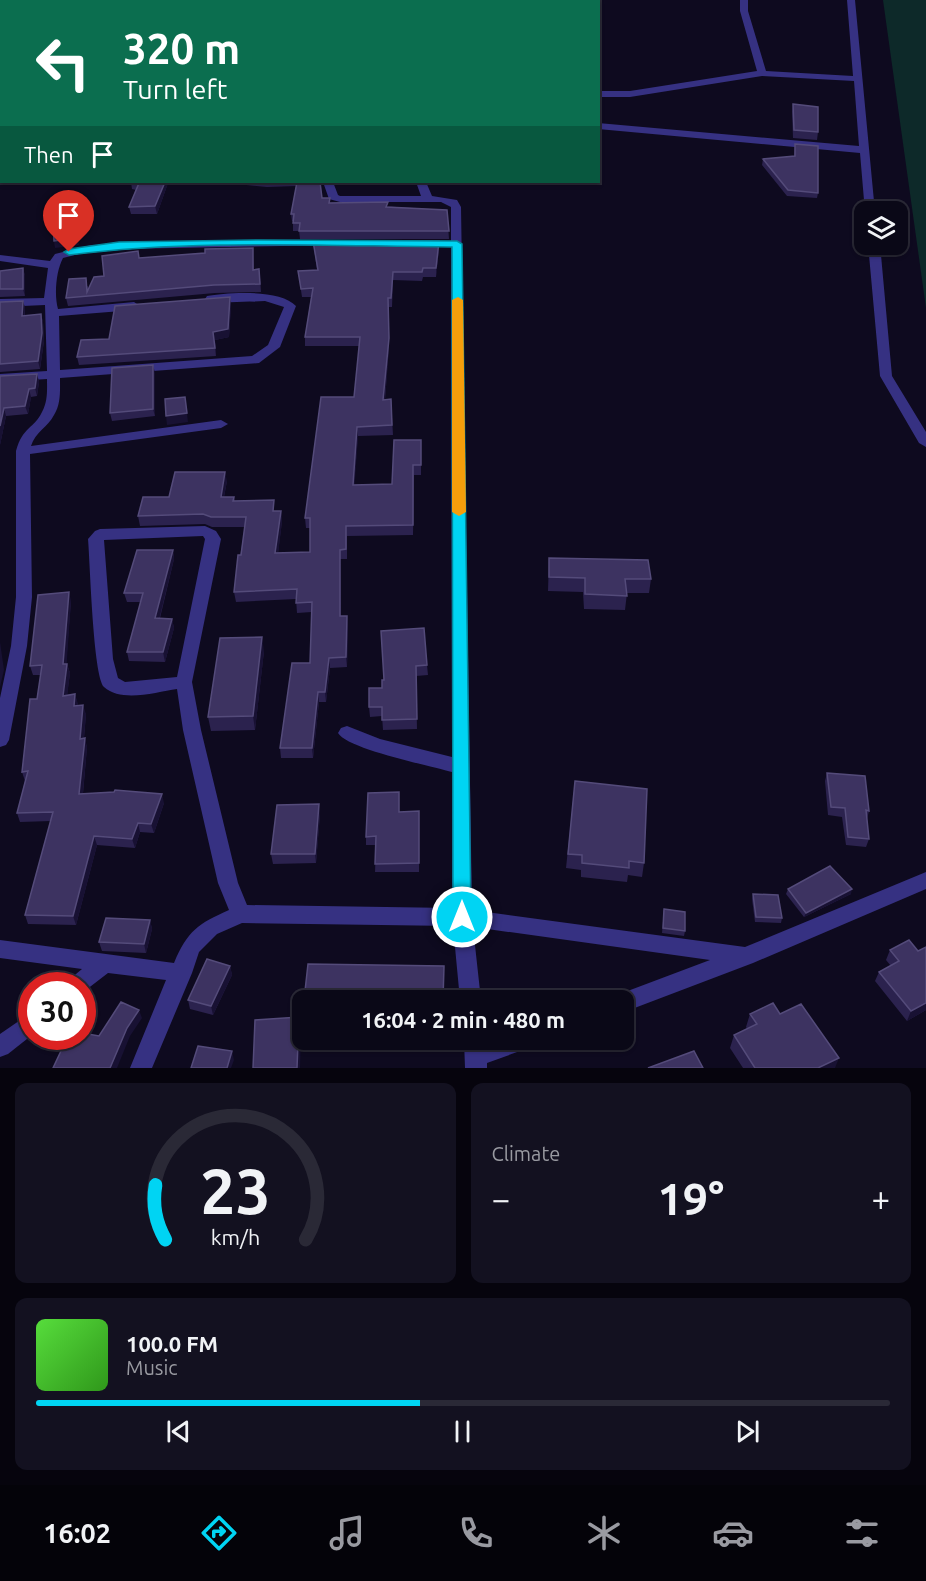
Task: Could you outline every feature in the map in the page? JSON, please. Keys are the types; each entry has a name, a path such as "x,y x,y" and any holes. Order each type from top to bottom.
{"street":[{"path":"744,0 744,11 762,74"},
{"path":"851,0 869,201"},
{"path":"600,94 630,94 762,74 858,80"},
{"path":"600,126 865,150"},
{"path":"328,183 333,197 339,199 428,199 453,202 456,207 462,917 470,990"},
{"path":"421,183 428,199"},
{"path":"0,740 19,646 24,597 23,451 27,436 48,415 54,397 52,307 54,265 58,256 69,252 119,246 341,243"},
{"path":"411,244 457,244"},
{"path":"874,255 886,376 926,444"},
{"path":"0,258 54,265"},
{"path":"0,378 255,360 274,347 290,306 285,300 275,298 192,301"},
{"path":"0,303 52,307 146,305"},
{"path":"23,451 221,424"},
{"path":"184,681 123,689 110,682 105,659 96,539 100,534 205,531 211,534 213,539 184,681 192,729 225,872 241,914"},
{"path":"347,733 376,745 461,767"},
{"path":"634,998 746,956 926,880"},
{"path":"141,1068 182,973 191,946 210,928 241,914 462,917 746,956"},
{"path":"0,948 182,973"},
{"path":"94,972 106,962"},
{"path":"0,1047 18,1033"},
{"path":"476,1055 492,1050"}],"green space":[{"path":"883,0 926,0 926,308"}],"building":[{"path":"793,104 818,107 818,132 794,130"},
{"path":"795,144 818,146 818,193 788,190 763,159 795,156"},
{"path":"139,183 165,183 155,206 129,207"},
{"path":"297,183 320,183 322,198 330,198 329,203 388,202 386,207 447,210 449,231 299,231 300,223 293,223 294,214 291,214"},
{"path":"75,219 78,238 54,241 53,222"},
{"path":"313,241 439,241 436,268 423,268 422,272 393,272 391,298 388,298 389,338 383,400 391,399 392,425 357,427 353,485 392,484 394,440 421,440 421,465 413,465 413,525 346,526 346,549 340,550 340,616 347,616 346,657 329,658 325,692 318,692 312,748 280,748 292,663 310,663 312,602 296,603 297,589 234,592 238,555 241,555 246,517 211,517 203,514 138,516 143,497 169,497 175,472 225,472 221,497 234,497 233,501 274,500 273,511 281,511 275,553 310,552 310,518 305,518 321,397 354,397 360,337 305,337 313,288 301,289 298,271 318,270"},
{"path":"253,248 253,270 259,269 260,284 214,285 66,298 69,279 86,278 87,292 94,277 104,276 102,256 138,251 139,258 205,253 205,249"},
{"path":"23,268 23,289 0,289 0,271"},
{"path":"230,297 228,329 213,332 215,348 77,357 81,340 109,339 115,306"},
{"path":"23,301 22,316 41,314 42,333 38,361 0,364 0,302"},
{"path":"153,365 153,409 110,413 112,368"},
{"path":"37,374 35,388 29,389 25,406 4,408 0,426 0,376"},
{"path":"185,397 187,413 166,416 165,399"},
{"path":"137,550 173,550 155,618 172,619 163,652 127,652 143,593 124,593"},
{"path":"549,558 648,560 651,579 625,579 627,596 585,594 585,578 549,577"},
{"path":"69,592 63,664 67,664 63,696 75,694 74,706 83,705 80,739 85,738 79,794 114,792 115,790 162,794 151,824 138,823 132,839 94,836 73,916 25,915 53,812 17,813 28,771 22,772 30,699 37,699 42,665 30,666 38,595"},
{"path":"424,628 427,665 416,666 417,719 382,720 382,707 369,707 369,688 382,688 382,680 384,680 381,631"},
{"path":"262,637 253,716 208,717 220,638"},
{"path":"827,773 865,776 869,839 848,837 845,808 831,807"},
{"path":"575,781 647,789 644,863 629,861 629,868 582,863 582,855 568,854"},
{"path":"399,792 399,812 419,811 419,863 375,864 376,836 366,837 368,793"},
{"path":"319,804 315,854 271,854 277,805"},
{"path":"830,866 852,889 806,913 788,889"},
{"path":"753,894 778,895 782,918 756,917"},
{"path":"664,909 685,912 685,931 663,928"},
{"path":"106,918 150,920 144,944 99,942"},
{"path":"909,940 918,951 926,947 926,1003 911,1011 879,972 899,961 890,950"},
{"path":"207,959 230,966 211,1006 188,1000"},
{"path":"308,964 444,966 443,990 305,990"},
{"path":"121,1002 139,1010 127,1028 110,1068 53,1068 61,1050 96,1050 96,1035 99,1036"},
{"path":"773,1003 780,1014 801,1004 839,1058 818,1068 755,1068 734,1035 757,1024 750,1014"},
{"path":"292,1017 292,1050 298,1050 297,1068 253,1068 255,1020"},
{"path":"198,1046 232,1051 227,1068 191,1068"},
{"path":"694,1051 703,1068 648,1068"}],"slow traffic":[{"path":"458,300 459,512"}],"route":[{"path":"69,252 119,246 283,242 457,244 462,917"}]}
